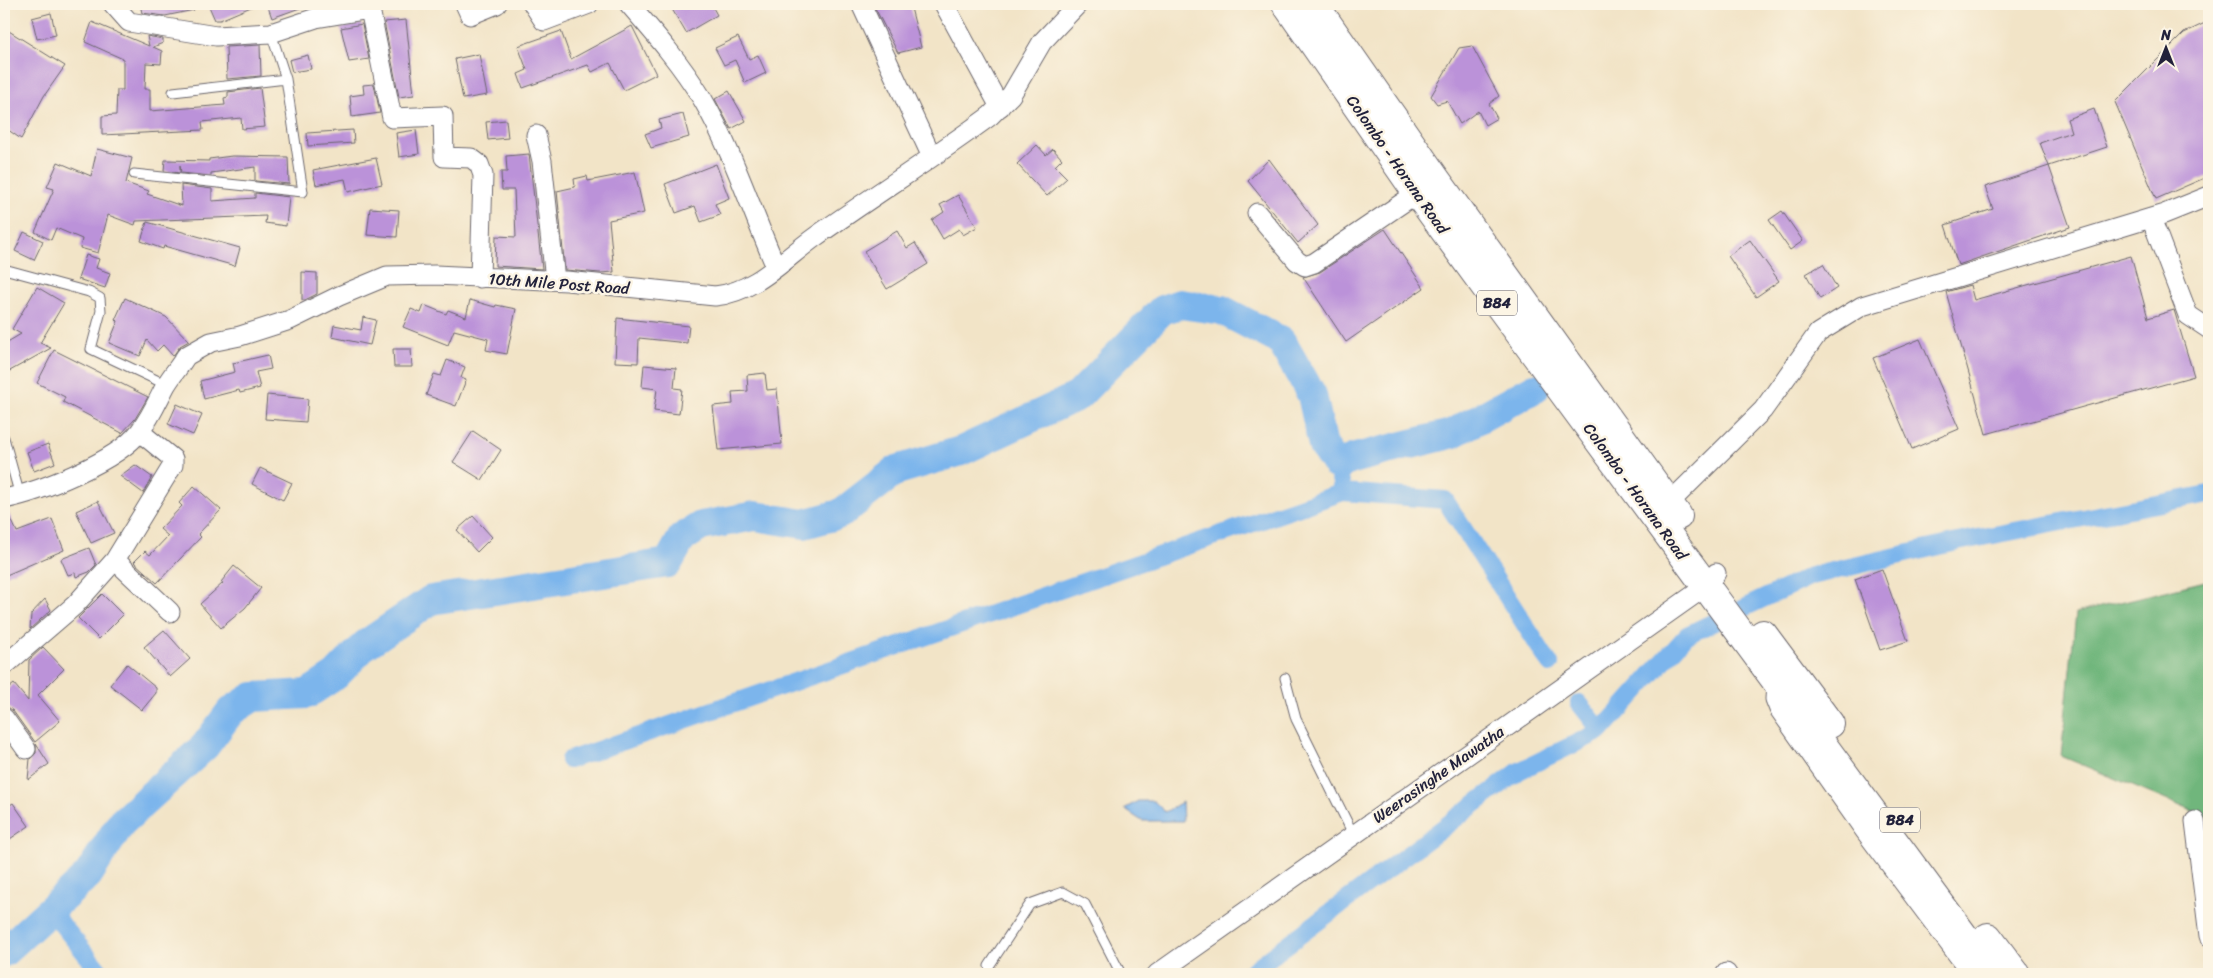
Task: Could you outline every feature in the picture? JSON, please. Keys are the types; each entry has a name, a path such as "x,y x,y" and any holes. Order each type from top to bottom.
{"main road":[{"name":"Colombo - Horana Road","path":"1286,4 1417,193 1662,510"},
{"name":"Colombo - Horana Road","path":"1314,4 1715,586 1992,974"},
{"name":"Colombo - Horana Road","path":"1777,674 2016,974"}],"street":[{"path":"112,4 130,22 216,36 271,33 312,11 370,9 392,118 443,116 444,156 471,158 479,164 483,175 480,278"},
{"path":"464,4 470,15 497,4"},
{"path":"533,4 544,21 589,4"},
{"path":"629,4 674,56 703,101 725,145 776,267"},
{"path":"860,4 932,157"},
{"path":"944,4 1000,107"},
{"name":"10th Mile Post Road","path":"12,497 58,482 100,461 128,443 140,432 167,384 186,356 196,349 211,342 240,336 290,320 339,296 387,276 556,280 715,296 732,294 749,287 814,238 932,157 1000,107 1011,95 1042,42 1078,4"},
{"path":"536,135 542,162 556,280"},
{"path":"1257,213 1298,261 1305,266 1314,263 1417,193"},
{"path":"1662,510 1762,410 1818,333 1862,306 2151,218 2209,196"},
{"path":"2151,218 2188,315 2209,329"},
{"path":"4,666 75,605 115,560 173,465 173,459 140,432"},
{"path":"115,560 170,612"},
{"name":"Weerasinghe Mawatha","path":"1157,974 1353,834 1715,586"},
{"path":"1777,674 1775,699 1779,709 1865,832 1972,974"},
{"path":"4,718 26,749"},
{"path":"2195,821 2209,936"}],"lane":[{"path":"134,174 303,192 286,79 271,33"},
{"path":"173,92 286,79"},
{"path":"4,269 88,292 100,298 101,311 91,349 167,384"},
{"path":"4,438 12,497"},
{"path":"1285,678 1296,719 1353,834"},
{"path":"989,966 1030,904 1063,892 1085,904 1121,974"}],"green space":[{"path":"2209,580 2209,818 2061,756 2076,613"}],"water":[{"path":"1138,801 1154,801 1165,812 1182,802 1183,821 1142,821 1124,809"}],"building":[{"path":"140,4 193,4 194,10 165,16 142,13"},
{"path":"208,4 258,4 220,20 215,20"},
{"path":"267,4 308,4 308,5 272,18"},
{"path":"669,4 711,4 717,15 686,33"},
{"path":"873,4 910,4 921,47 898,53"},
{"path":"51,13 56,35 37,39 32,18"},
{"path":"406,20 414,95 399,97 384,22"},
{"path":"92,22 149,46 147,36 163,39 163,43 153,47 162,51 161,64 146,63 145,89 150,89 150,111 225,105 224,98 228,97 228,92 260,88 265,127 242,129 241,118 202,122 203,130 102,135 102,116 116,115 117,90 123,90 123,59 85,42"},
{"path":"2205,23 2209,32 2209,176 2156,199 2115,102 2184,33"},
{"path":"362,24 369,59 349,62 341,28"},
{"path":"632,26 656,74 624,90 610,63 592,72 588,65 523,88 518,74 527,70 518,46 561,31 571,59"},
{"path":"4,28 65,66 44,96 21,139 4,127"},
{"path":"738,37 749,59 758,55 766,73 745,83 735,60 724,65 715,48"},
{"path":"260,45 261,76 227,79 226,47"},
{"path":"1472,46 1499,96 1489,104 1497,118 1485,125 1478,111 1460,124 1447,101 1437,104 1431,96 1459,48"},
{"path":"479,54 487,95 463,99 455,59"},
{"path":"308,55 311,69 292,72 289,60"},
{"path":"374,84 380,113 352,117 350,96 364,94 363,85"},
{"path":"729,91 746,121 731,129 715,99"},
{"path":"2094,109 2107,147 2049,166 2040,143 2071,132 2067,119"},
{"path":"683,114 689,137 651,148 645,134 661,128 659,120"},
{"path":"506,120 508,138 488,140 486,122"},
{"path":"353,130 354,143 308,146 307,133"},
{"path":"416,130 419,154 399,157 396,133"},
{"path":"1037,145 1046,155 1053,149 1062,159 1055,166 1067,178 1047,196 1017,164"},
{"path":"97,149 132,158 126,183 149,191 147,194 182,206 181,185 212,189 212,201 255,198 255,193 289,197 286,226 265,223 266,216 136,221 135,225 108,215 98,253 80,248 82,239 56,228 51,240 35,232 54,189 47,187 58,162 91,176"},
{"path":"529,154 542,269 495,266 496,236 516,237 514,190 502,190 501,172 507,172 506,156"},
{"path":"232,156 288,157 289,184 255,181 255,167 211,173 211,176 181,173 180,165 180,173 164,171 165,160 209,161 209,159"},
{"path":"376,158 382,184 348,192 345,179 316,185 313,170"},
{"path":"1269,159 1318,225 1298,243 1248,181"},
{"path":"716,164 729,198 715,204 720,215 701,222 695,206 676,213 665,184"},
{"path":"2049,166 2070,227 1958,265 1945,225 1993,209 1985,187"},
{"path":"635,172 644,213 609,220 614,272 600,273 565,270 557,191 575,187 574,179 587,176 588,181"},
{"path":"958,195 977,227 963,235 959,229 943,239 932,220 944,212 940,205"},
{"path":"370,208 399,210 397,237 367,235"},
{"path":"1782,211 1803,241 1790,250 1769,220"},
{"path":"147,222 240,248 235,266 164,246 163,249 141,241"},
{"path":"1385,229 1424,288 1346,342 1303,277 1320,272"},
{"path":"897,231 907,248 915,243 928,264 887,289 864,251"},
{"path":"24,232 43,241 34,260 15,251"},
{"path":"1750,240 1779,281 1756,297 1728,256"},
{"path":"86,255 99,259 96,268 110,273 105,288 78,279"},
{"path":"2131,256 2148,318 2174,310 2194,376 1986,434 1946,292 1970,285 1974,300"},
{"path":"1823,264 1837,288 1820,299 1806,274"},
{"path":"302,272 317,273 317,294 305,300 302,300"},
{"path":"37,287 64,303 40,343 51,348 8,372 4,364 4,344 21,334 12,329"},
{"path":"125,298 166,317 189,341 180,346 173,356 163,345 157,351 147,340 140,356 109,343 118,321 115,320"},
{"path":"470,300 495,307 496,305 516,309 507,354 486,350 488,339 454,330 448,345 403,327 411,309 421,313 424,305 446,314 448,310 466,317"},
{"path":"363,317 376,320 370,345 332,337 334,325 361,330"},
{"path":"617,318 689,326 687,343 639,338 638,363 615,362"},
{"path":"1920,339 1959,429 1912,449 1873,358"},
{"path":"393,349 411,349 412,367 394,367"},
{"path":"54,350 148,397 135,419 122,433 63,402 65,397 37,383"},
{"path":"268,355 271,369 256,372 260,388 240,393 239,390 204,399 200,381 235,372 233,363"},
{"path":"447,360 465,367 461,378 466,380 456,406 426,395 434,374 441,376"},
{"path":"644,365 676,368 674,388 682,389 679,414 654,411 657,389 642,387"},
{"path":"765,373 767,390 777,389 782,444 718,450 713,406 733,404 732,392 748,391 747,375"},
{"path":"267,395 308,399 306,422 265,419"},
{"path":"177,404 202,415 193,435 168,424"},
{"path":"473,431 501,450 482,480 453,462"},
{"path":"48,444 55,463 34,471 27,452"},
{"path":"135,465 152,477 143,493 120,476"},
{"path":"260,468 292,483 283,500 252,484"},
{"path":"194,486 221,510 198,534 201,537 157,583 134,562 145,551 150,555 168,536 160,529 182,506 179,503"},
{"path":"98,501 114,533 91,543 76,511"},
{"path":"4,510 7,510 17,532 52,519 64,550 4,576"},
{"path":"473,516 492,537 477,552 457,530"},
{"path":"89,548 96,565 89,572 76,577 75,573 68,575 61,559"},
{"path":"234,566 261,588 245,608 221,628 200,604 223,583 221,582"},
{"path":"1882,569 1908,641 1880,650 1855,579"},
{"path":"102,594 123,615 99,639 78,618"},
{"path":"45,599 51,610 30,629 31,614"},
{"path":"164,630 190,659 170,677 144,647"},
{"path":"43,647 64,669 38,695 60,721 35,742 13,711 4,704 4,692 14,684 28,701 29,660"},
{"path":"127,664 156,688 156,693 142,710 110,685"},
{"path":"36,744 49,764 28,780 30,759 36,753"},
{"path":"13,803 29,826 4,843 4,809"}],"waterway":[{"path":"4,952 88,875 121,823 205,746 231,711 253,697 307,694 336,675 365,645 431,600 668,563 682,538 701,526 755,516 804,524 840,514 897,470 961,451 1078,396 1162,310 1180,304 1222,310 1281,341 1312,395 1323,446 1337,465 1355,458 1451,434 1535,388"},
{"path":"569,760 1343,492 1337,465"},
{"path":"1343,492 1445,500 1550,664"},
{"path":"1248,974 1519,771 1601,731 1687,635 1811,576 1957,542 2209,494"},
{"path":"1579,703 1601,731"},
{"path":"50,910 102,974"}]}
